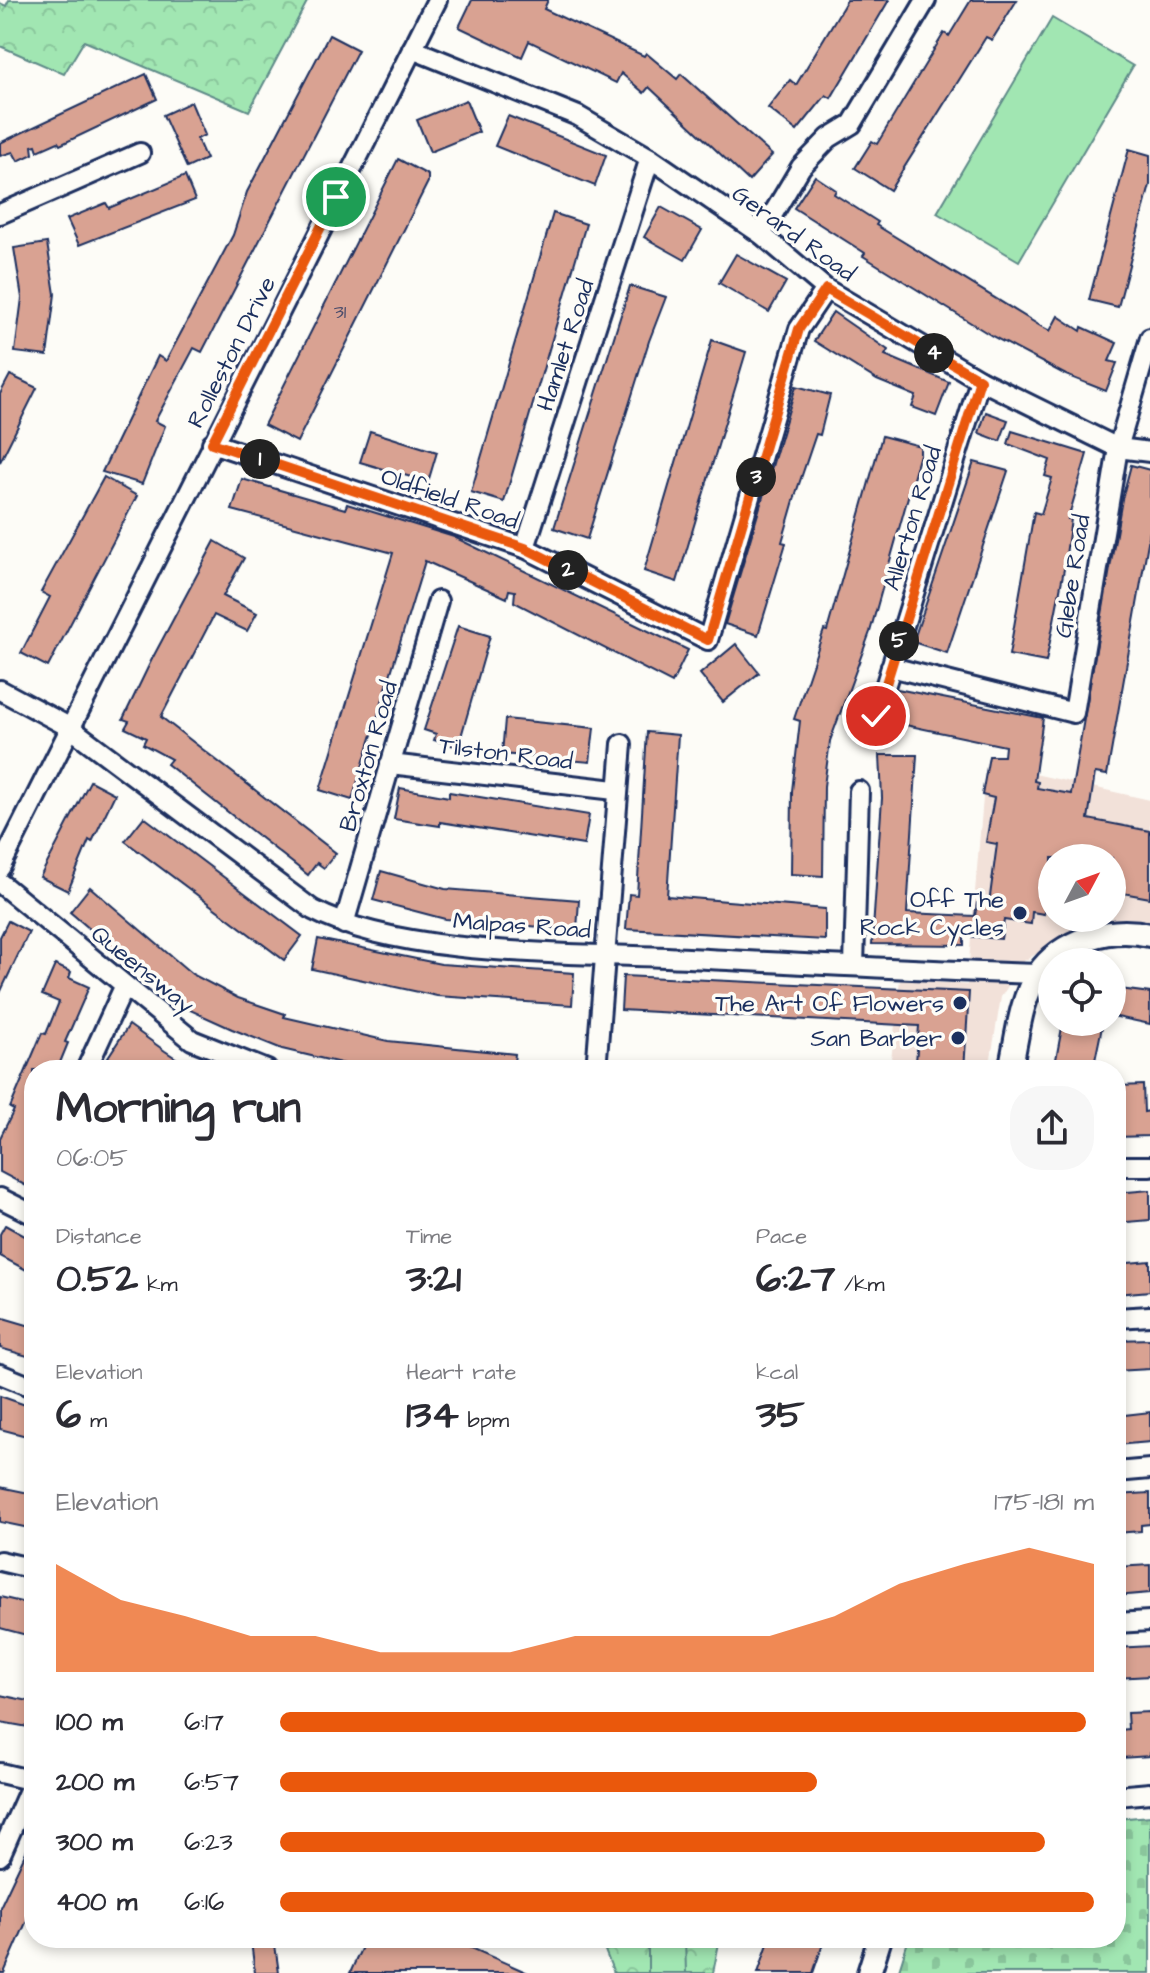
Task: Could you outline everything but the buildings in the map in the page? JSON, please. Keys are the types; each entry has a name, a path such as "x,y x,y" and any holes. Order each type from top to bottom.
{"street":[{"name":"Rolleston Drive","path":"0,868 437,0"},
{"path":"761,234 801,167 829,138 852,124 926,0"},
{"name":"Gerard Road","path":"412,49 578,116 650,158 761,234 826,289 980,380 1118,448 1150,452"},
{"path":"0,214 140,153"},
{"name":"Hamlet Road","path":"525,548 650,158"},
{"name":"Oldfield Road","path":"212,443 525,548 708,640 799,329 826,289"},
{"name":"Glebe Road","path":"891,667 1074,713 1118,448 1150,338"},
{"name":"Allerton Road","path":"876,716 980,380"},
{"name":"Broxton Road","path":"344,924 438,601"},
{"name":"Malpas Road","path":"0,690 69,727 313,910 373,933 456,945 604,955 1038,974"},
{"path":"597,1060 615,790 622,744"},
{"name":"Tilston Road","path":"390,764 615,790"},
{"path":"854,966 859,791"},
{"name":"Queensway","path":"0,883 214,1060"},
{"path":"1067,948 1087,937 1128,930 1150,935"},
{"path":"1012,1060 1024,1010 1038,974"},
{"path":"91,1060 124,987"},
{"path":"1126,1166 1150,1166"},
{"path":"0,1198 24,1210"},
{"path":"1126,1317 1150,1316"},
{"path":"0,1374 24,1384"},
{"path":"1126,1471 1150,1469"},
{"path":"0,1561 24,1567"},
{"path":"1126,1622 1150,1621"},
{"path":"0,1773 24,1779"},
{"path":"1126,1795 1150,1793"},
{"path":"0,1856 24,1801"},
{"path":"869,1973 877,1948"}],"shaded area":[{"path":"986,763 1150,800 1150,926 1126,926 1126,844 1038,844 1038,932 1074,932 1046,948 1038,948 1038,953 1024,961 1001,997 991,1060 891,1060 900,979 967,985"}],"green space":[{"path":"9,0 308,0 249,111 84,41 64,74 0,46 0,3 6,6"},
{"path":"1052,18 1133,66 1019,261 937,213"},
{"path":"1150,1816 1150,1973 898,1973 906,1948 1126,1948 1126,1818"},
{"path":"604,1948 718,1948 713,1973 614,1973"},
{"path":"648,1948 685,1948 686,1973 648,1973"}],"place":[{"name":"Off The Rock Cycles","path":"1020,913"},
{"name":"The Art Of Flowers","path":"960,1003"},
{"name":"San Barber","path":"958,1038"}],"route":[{"path":"336,197 212,443 525,548 708,640 799,329 826,289 980,380 876,716"}]}
